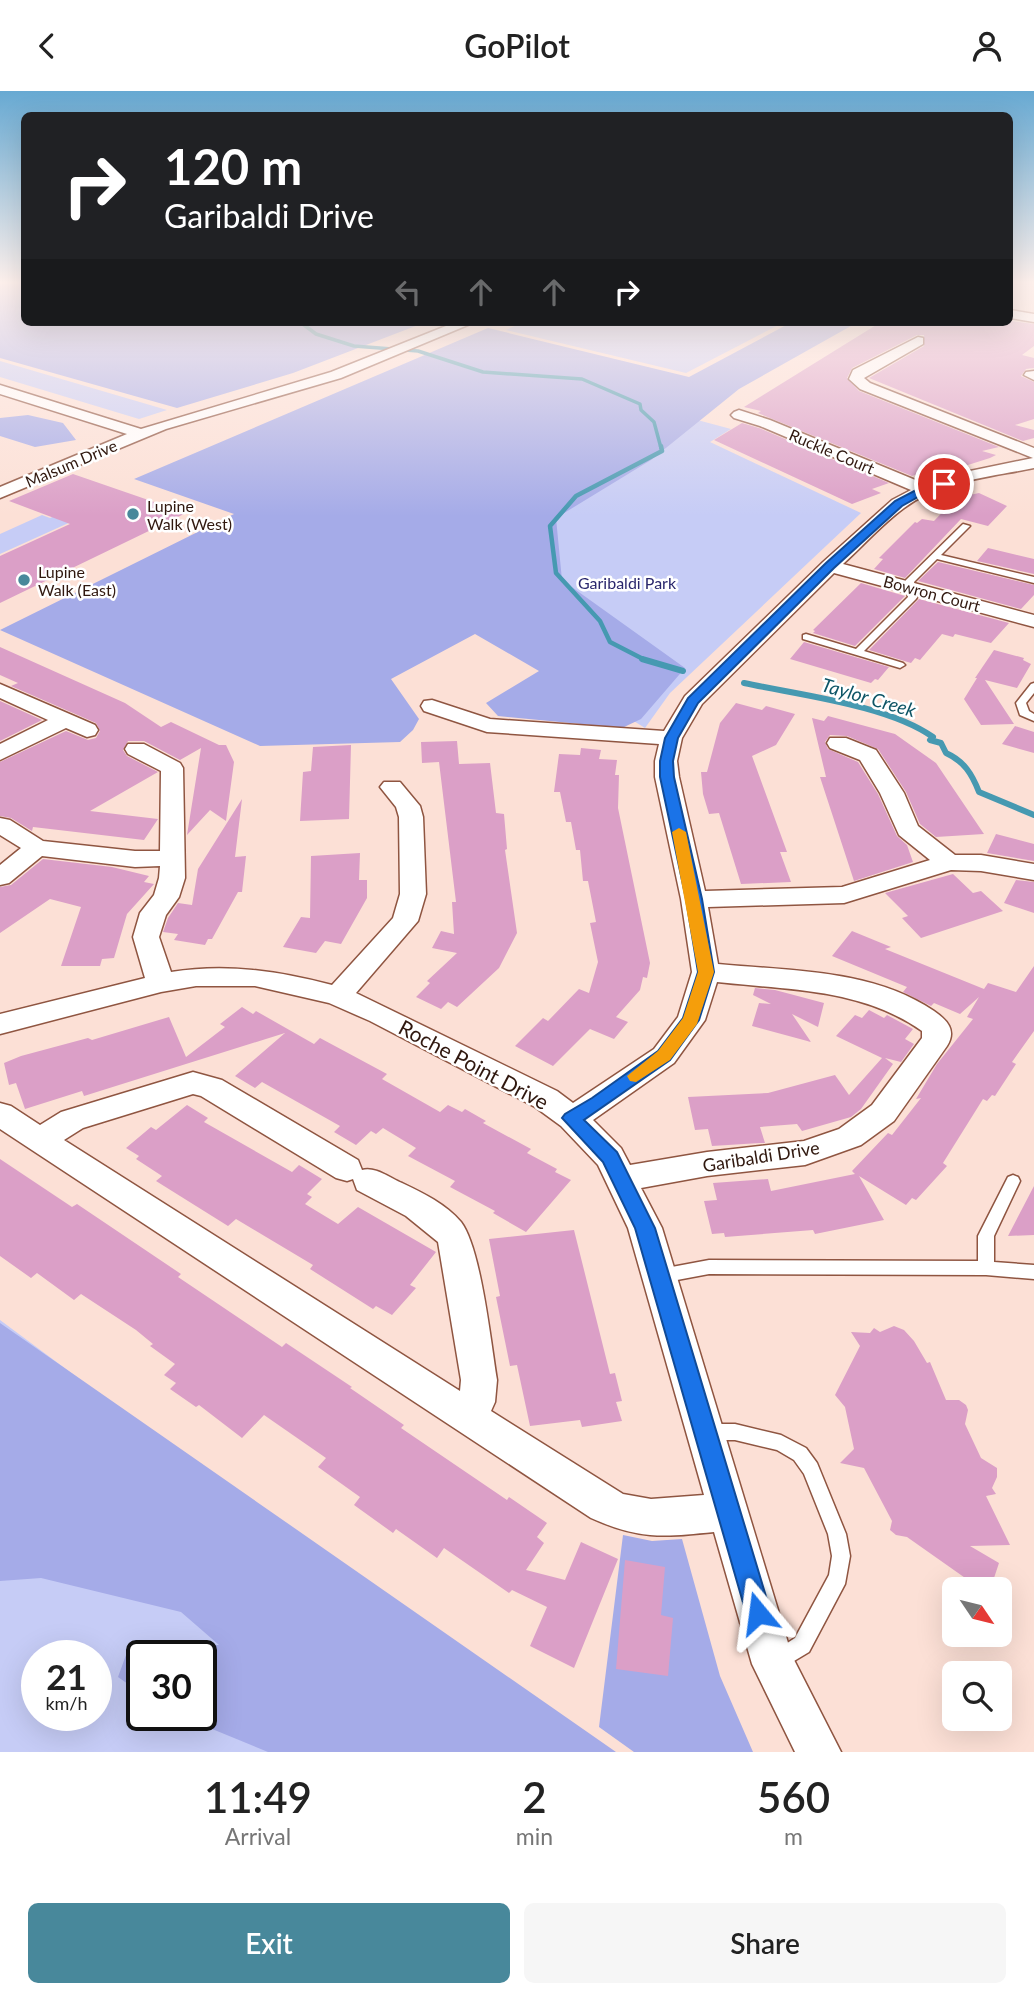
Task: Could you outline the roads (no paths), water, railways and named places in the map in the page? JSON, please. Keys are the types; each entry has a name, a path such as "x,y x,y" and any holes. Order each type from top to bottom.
{"street":[{"name":"Malsum Drive","path":"0,492 142,433 370,362"},
{"path":"880,362 858,373 856,379 864,386 1034,454"},
{"path":"0,389 142,433"},
{"name":"Ruckle Court","path":"739,415 765,422 924,490"},
{"path":"572,1118 664,1056 691,1020 706,972 666,761 671,738 693,701 898,503 924,490 965,477 1034,463"},
{"path":"0,476 22,483"},
{"name":"Bowron Court","path":"830,566 1034,621"},
{"path":"0,690 87,730"},
{"path":"432,706 487,725 671,738"},
{"path":"0,753 65,720"},
{"path":"838,743 868,755 892,793 908,830 949,862"},
{"path":"136,749 172,768 173,858 166,897 153,913 146,937 161,983"},
{"path":"338,996 405,921 413,894 411,817 408,806 392,787"},
{"path":"1,825 37,848 135,859 173,858"},
{"path":"0,877 37,848"},
{"path":"694,899 844,895 949,862 981,863 1034,872"},
{"name":"Garibaldi Drive","path":"622,1179 707,1164 805,1153 850,1137 883,1113 937,1039 936,1027 927,1019 886,1000 830,983 706,972"},
{"name":"Roche Point Drive","path":"0,1024 161,983 196,977 255,977 313,987 338,996 490,1069 546,1099 572,1118 610,1157 645,1228 773,1664 818,1752"},
{"path":"40,1140 72,1120 193,1083 211,1088 438,1220 451,1233 456,1243 479,1380 477,1402 466,1415"},
{"path":"0,1114 605,1506 626,1516 667,1518 730,1512"}],"lane":[{"path":"857,653 913,597 909,582 967,526"},
{"path":"935,556 1034,580"},
{"path":"806,637 900,665"},
{"path":"1034,686 1021,703 1024,713 1034,718"},
{"path":"986,1268 986,1236 1013,1181"},
{"path":"660,1276 709,1267 986,1268 1034,1272"},
{"path":"704,1431 735,1433 769,1440 781,1443 800,1454 811,1469 836,1534 841,1556 838,1577 802,1645 773,1664"}],"waterway":[{"path":"451,362 483,372 582,379 640,404 641,410 654,422 661,448"},
{"name":"Taylor Creek","path":"644,660 610,642 600,621 556,573 550,526 576,496 662,451 661,446"},
{"name":"Taylor Creek","path":"644,660 683,671"},
{"name":"Taylor Creek","path":"744,683 868,709 914,726 933,737 930,740 941,743 946,753 963,764 979,792 1034,815"}],"place":[{"name":"Lupine Walk (West)","path":"133,514"},
{"name":"Lupine Walk (East)","path":"24,580"}],"park label":[{"name":"Garibaldi Park","path":"627,582"}]}
